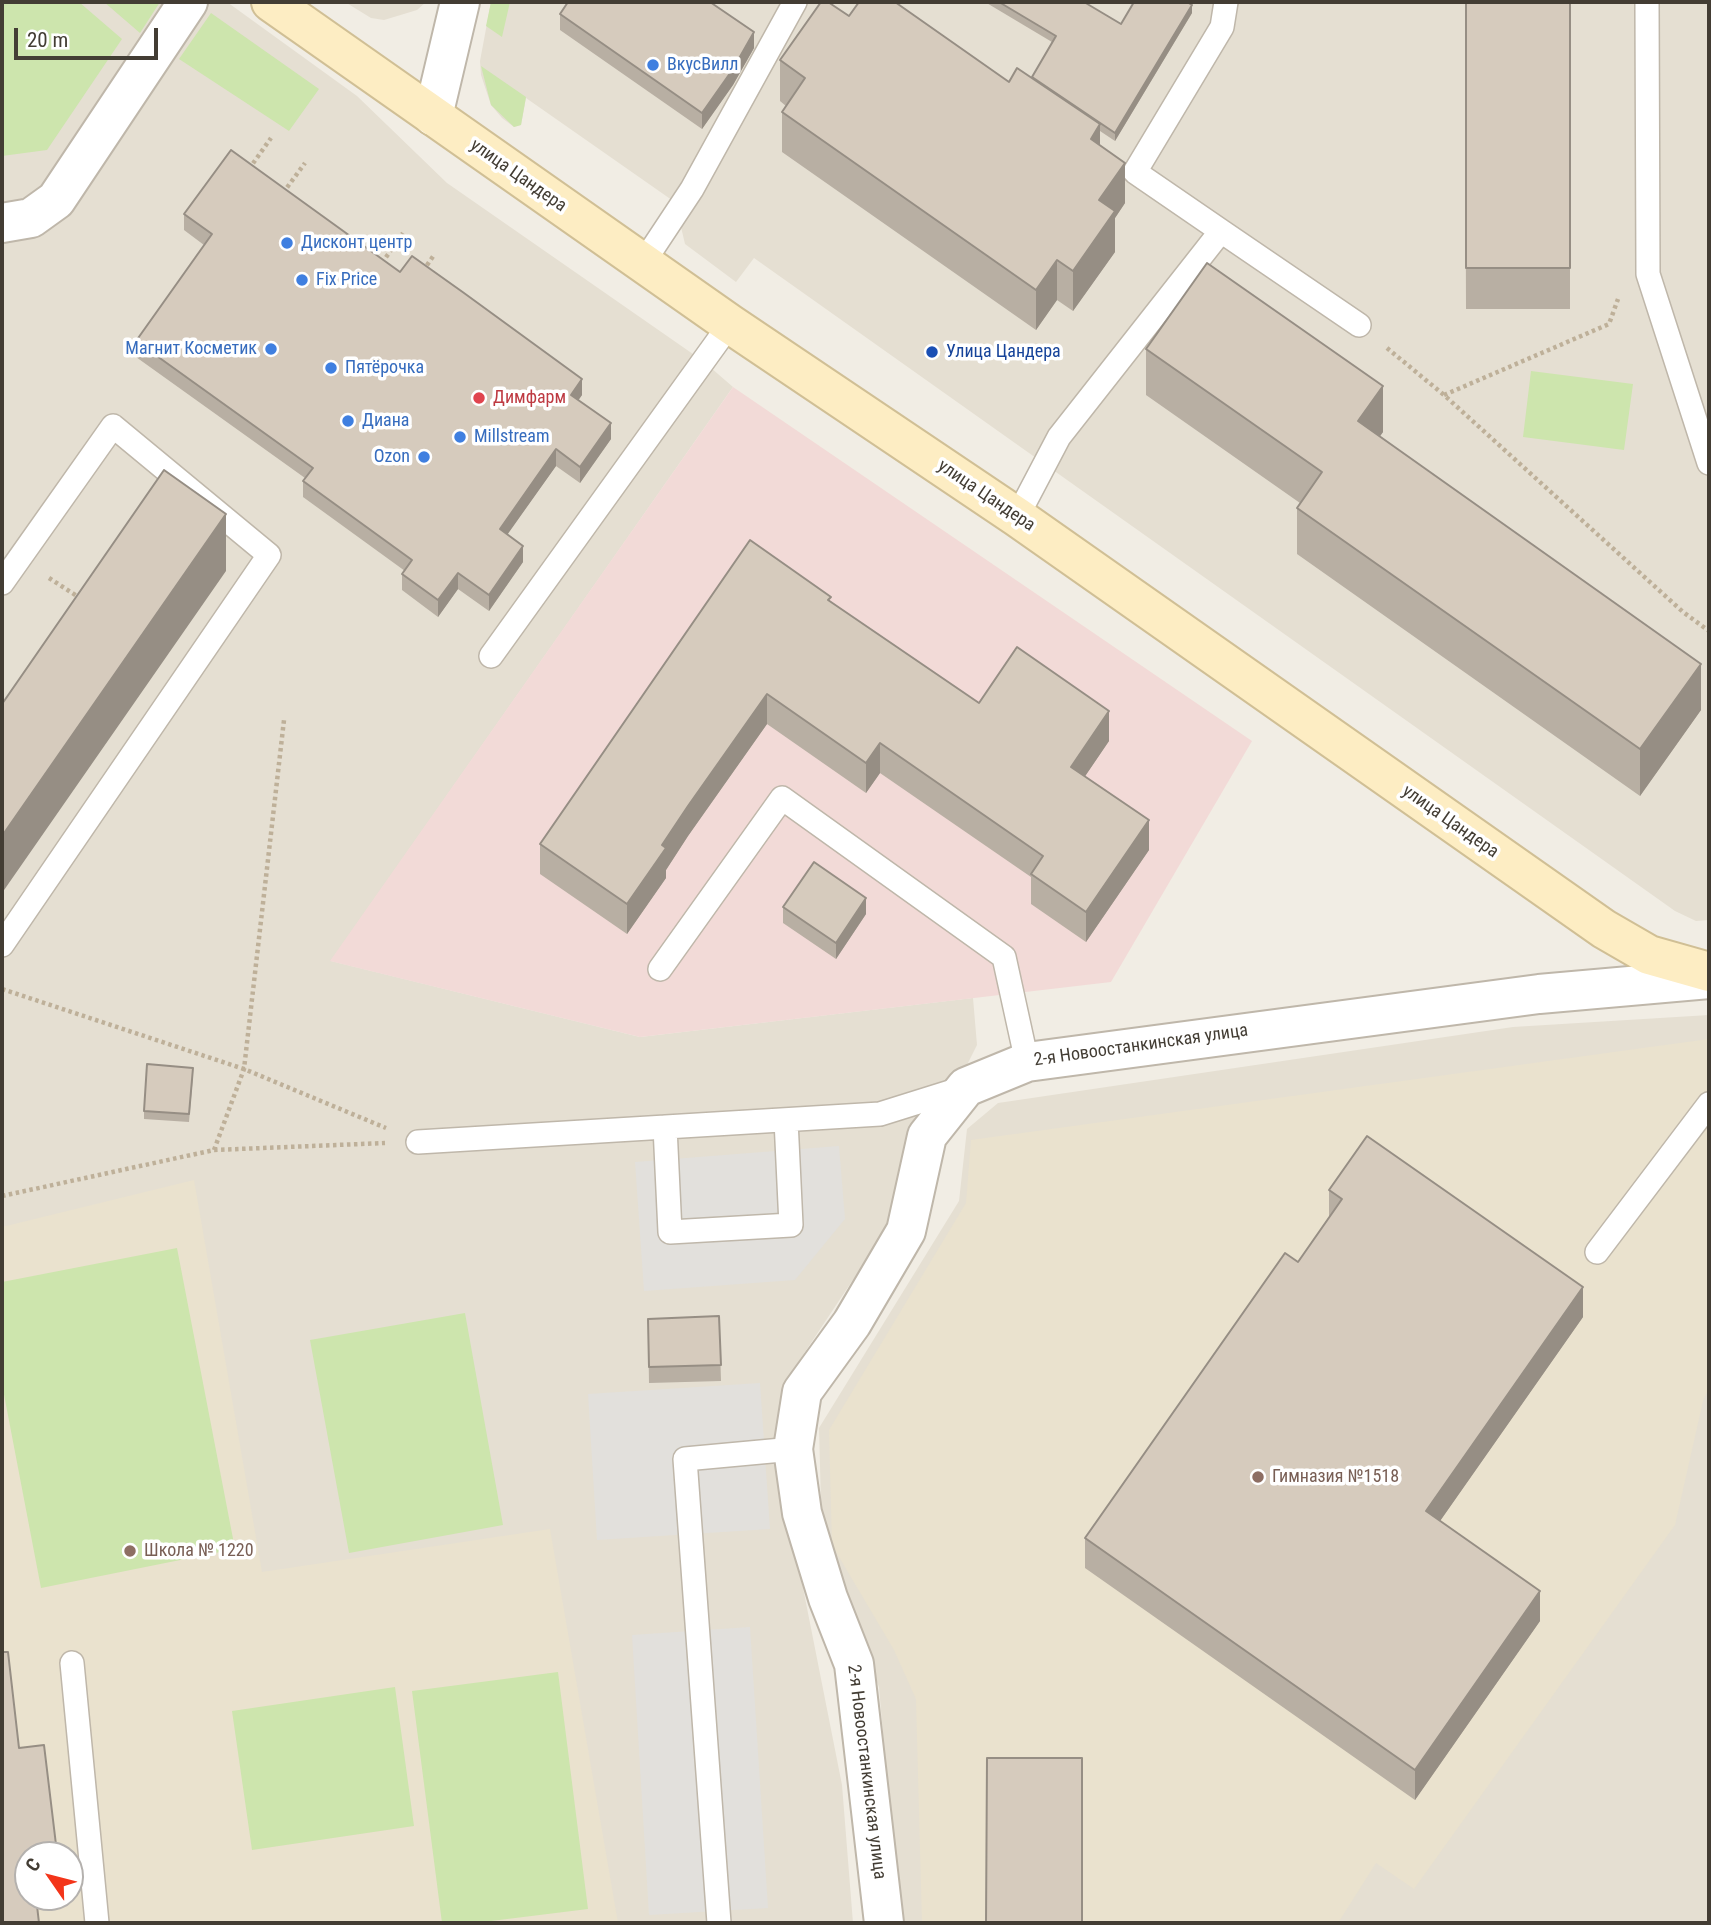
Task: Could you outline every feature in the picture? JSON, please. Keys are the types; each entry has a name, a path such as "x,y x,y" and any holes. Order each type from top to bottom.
{"street":[{"path":"2,223 31,218 56,200 188,2"},
{"name":"улица Цандера","path":"271,2 730,324 1017,517 1604,929 1649,955 1709,972"},
{"path":"433,116 460,2"},
{"name":"2-я Новоостанкинская улица","path":"884,1923 854,1664 828,1598 802,1513 793,1449 802,1392 852,1323 906,1231 927,1136 966,1087 1027,1062 1539,994 1709,979"}],"lane":[{"path":"1135,172 1222,27 1226,2"},
{"path":"1647,2 1648,274 1709,463"},
{"path":"643,263 692,188 791,3"},
{"path":"1113,157 1359,325"},
{"path":"1017,517 1059,437 1221,232"},
{"path":"491,656 730,324"},
{"path":"2,583 113,426 269,555 2,945"},
{"path":"660,969 782,798 1004,957 1027,1062"},
{"path":"418,1142 880,1114 966,1087"},
{"path":"1597,1252 1709,1104"},
{"path":"665,1127 670,1232 791,1226 786,1120"},
{"path":"719,1923 685,1459 793,1449"},
{"path":"72,1663 97,1923"}],"path":[{"path":"244,175 271,138"},
{"path":"291,201 280,197 305,163"},
{"path":"370,258 380,265 403,233"},
{"path":"419,277 434,255"},
{"path":"1444,395 1609,324 1622,288"},
{"path":"1359,325 1444,395 1683,612 1709,631"},
{"path":"40,571 82,600"},
{"path":"214,1150 244,1069 284,720"},
{"path":"2,989 244,1069 418,1142"},
{"path":"2,1196 214,1150 418,1142"}],"shaded area":[{"path":"2,2 227,2 357,96 447,183 703,361 733,387 331,961 640,1037 973,998 977,1045 880,1239 785,1382 791,1527 842,1785 853,1923 2,1923"},
{"path":"345,2 426,2 417,10 384,20 371,18"},
{"path":"491,2 1709,2 1709,920 1696,921 1675,911 754,258 736,282 685,244 681,227 689,212 526,98 521,125 514,127 502,118 491,105 481,75 480,61"},
{"path":"733,387 1252,741 1111,982 640,1037 330,961"},
{"name":"Гимназия №1518","path":"1709,1015 1709,1923 899,1923 879,1687 822,1542 819,1428 959,1201 967,1129 998,1103 1513,1027"},
{"name":"Гимназия №1518","path":"1709,1039 1709,1388 1703,1401 1675,1525 1414,1889 1376,1863 1338,1923 922,1923 916,1699 894,1650 832,1545 829,1430 966,1203 971,1140"},
{"path":"839,1146 845,1219 795,1280 644,1291 635,1162"},
{"name":"Школа № 1220","path":"194,1180 262,1572 550,1529 618,1923 2,1923 2,1227"},
{"path":"760,1383 770,1529 597,1540 588,1394"},
{"path":"750,1627 768,1908 649,1915 632,1635"}],"green space":[{"path":"2,2 79,2 122,39 47,150 2,156"},
{"path":"104,2 160,2 140,33"},
{"path":"491,2 510,2 502,37 486,26"},
{"path":"211,13 319,89 289,131 179,59"},
{"path":"481,66 526,97 521,125 514,127 491,105"},
{"path":"1531,371 1633,384 1624,450 1523,437"},
{"path":"177,1248 235,1549 41,1588 2,1384 2,1282"},
{"path":"465,1313 503,1525 349,1553 310,1340"},
{"path":"558,1672 588,1909 475,1923 442,1923 412,1691"},
{"path":"395,1687 414,1826 252,1850 232,1711"}],"building":[{"path":"568,2 710,2 754,32 733,69 702,113 560,14"},
{"path":"821,2 828,2 849,16 859,2 895,2 1009,82 1017,68 1100,124 1091,139 1125,163 1099,200 1115,211 1073,271 1057,260 1036,290 782,112 805,78 780,60"},
{"path":"999,2 1084,2 1121,24 1134,2 1187,2 1192,5 1115,133 1032,77 1056,36"},
{"path":"1466,2 1570,2 1570,268 1466,268"},
{"path":"231,150 400,272 412,256 464,293 582,379 571,395 611,423 580,467 556,449 500,529 523,546 489,595 458,573 438,600 402,574 412,560 303,481 313,468 136,341 212,234 184,214"},
{"path":"1207,263 1383,386 1358,421 1701,664 1640,749 1297,508 1322,472 1146,349"},
{"path":"164,470 226,514 2,836 2,704"},
{"path":"750,540 831,597 828,600 979,703 1017,647 1109,711 1071,767 1149,820 1086,912 1031,874 1043,856 880,743 866,763 767,694 662,845 666,848 627,904 540,844"},
{"path":"814,862 866,898 836,943 783,907"},
{"path":"147,1064 193,1068 189,1114 144,1111"},
{"path":"1367,1136 1583,1287 1426,1511 1540,1591 1415,1770 1085,1538 1285,1253 1298,1262 1342,1199 1329,1190"},
{"path":"719,1316 721,1365 649,1367 648,1319"},
{"path":"2,1652 8,1652 19,1748 44,1745 56,1841 14,1841 14,1911 38,1911 39,1923 2,1923"},
{"path":"987,1758 1082,1758 1082,1923 986,1923"}],"place":[{"name":"ВкусВилл","path":"653,65"},
{"name":"Дисконт центр","path":"287,243"},
{"name":"Fix Price","path":"302,280"},
{"name":"Магнит Косметик","path":"271,349"},
{"name":"Улица Цандера","path":"932,352"},
{"name":"Пятёрочка","path":"331,368"},
{"name":"Димфарм","path":"479,398"},
{"name":"Диана","path":"348,421"},
{"name":"Millstream","path":"460,437"},
{"name":"Ozon","path":"424,457"},
{"name":"Гимназия №1518","path":"1258,1477"},
{"name":"Школа № 1220","path":"130,1551"}]}
